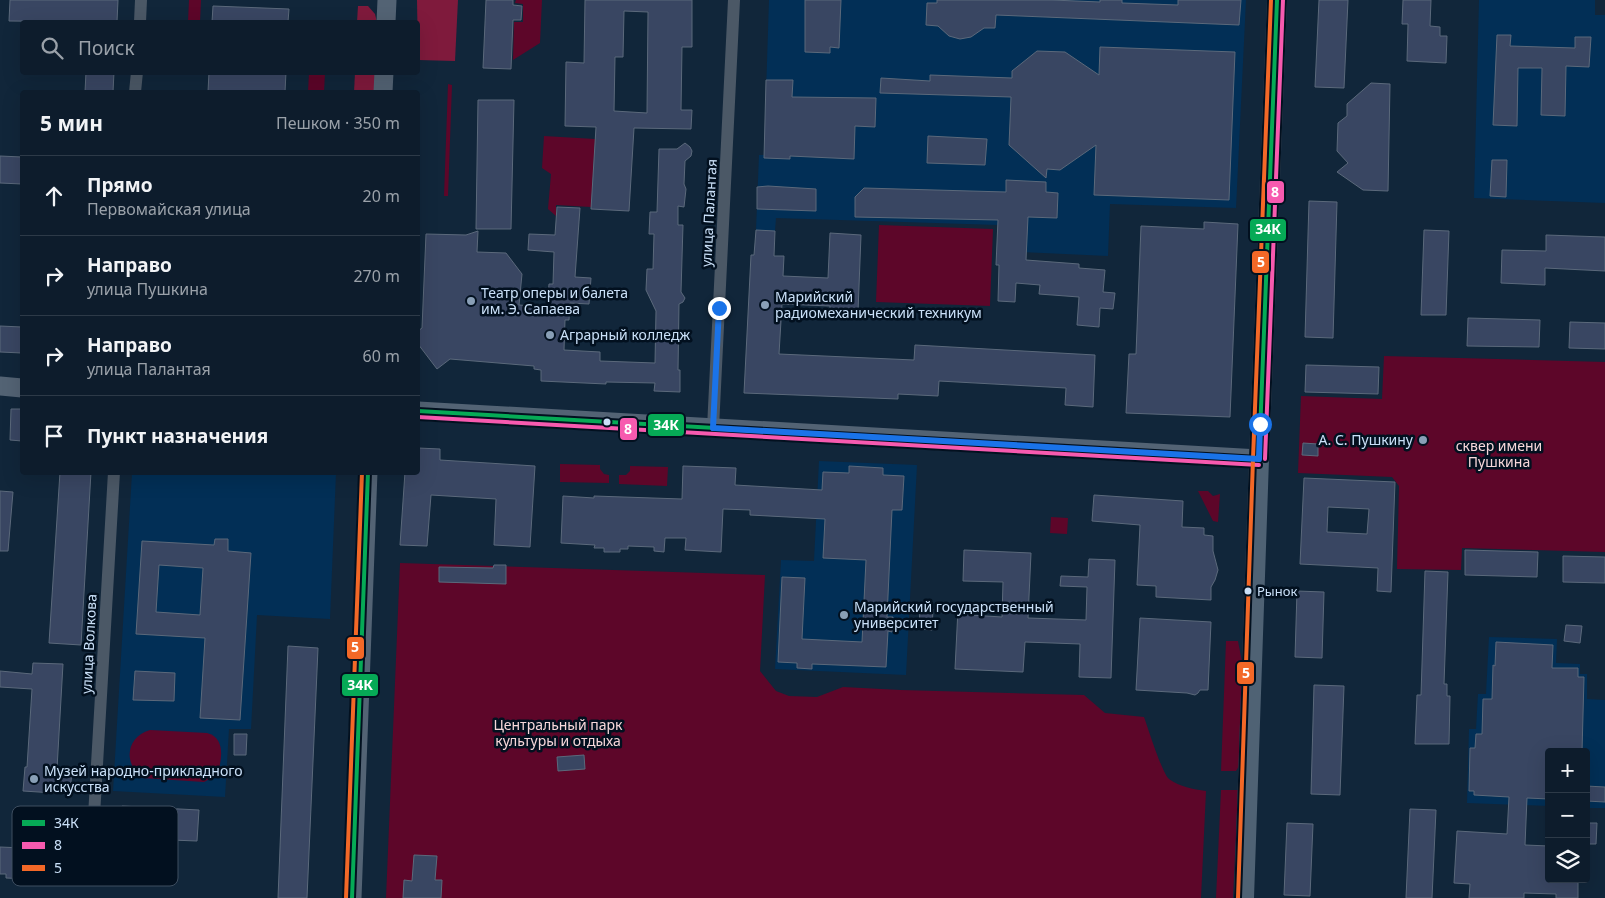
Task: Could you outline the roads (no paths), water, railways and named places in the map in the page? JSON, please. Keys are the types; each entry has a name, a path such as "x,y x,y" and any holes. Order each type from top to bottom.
{"main road":[{"path":"1244,898 1277,0"}],"street":[{"path":"140,20 141,0"},
{"path":"386,20 387,0"},
{"name":"улица Палантая","path":"713,428 734,0"},
{"path":"136,90 137,75"},
{"path":"383,90 384,75"},
{"path":"0,386 20,388"},
{"path":"420,411 1259,459"},
{"name":"улица Волкова","path":"95,806 114,475"},
{"path":"352,898 368,475"}],"place":[{"name":"Театр оперы и балета им. Э. Сапаева","path":"471,301"},
{"name":"Марийский радиомеханический техникум","path":"765,305"},
{"name":"Аграрный колледж","path":"550,335"},
{"name":"А. С. Пушкину","path":"1423,440"},
{"name":"Рынок","path":"1248,591"},
{"name":"Марийский государственный университет","path":"844,615"},
{"name":"Музей народно-прикладного искусства","path":"34,779"}],"park label":[{"name":"сквер имени Пушкина","path":"1499,454"},
{"name":"Центральный парк культуры и отдыха","path":"558,734"}]}
